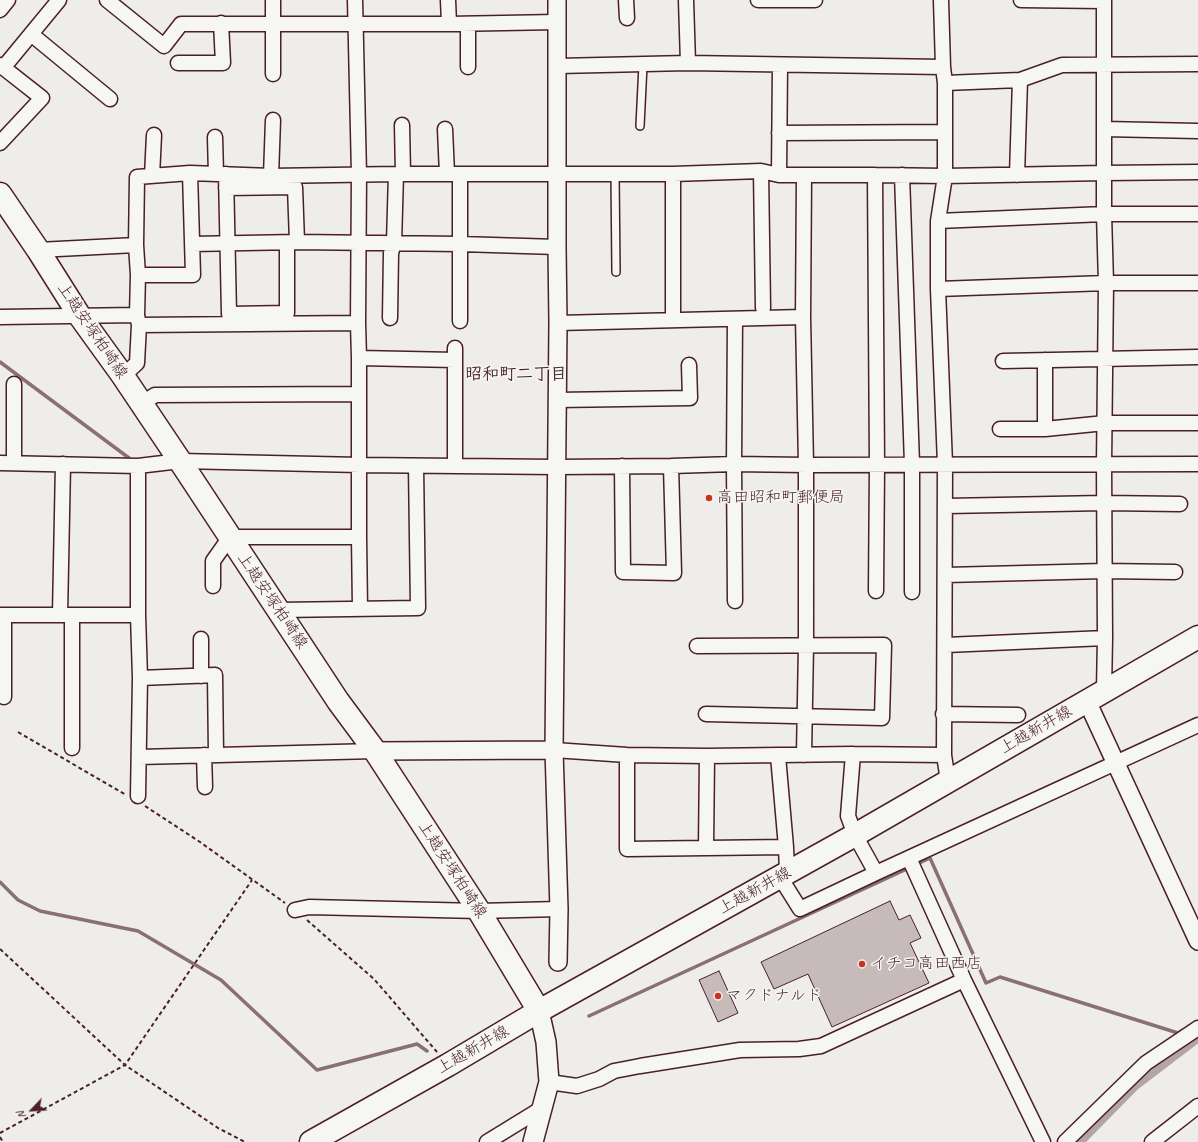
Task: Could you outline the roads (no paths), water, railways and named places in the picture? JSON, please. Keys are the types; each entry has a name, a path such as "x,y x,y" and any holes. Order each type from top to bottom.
{"main road":[{"name":"上越安塚柏崎線","path":"0,194 38,250 79,315 123,376 180,461 338,701 375,751 479,911 538,1011"},
{"name":"上越新井線","path":"310,1142 448,1065 538,1011 855,835 1198,638"},
{"path":"533,1142 544,1107 549,1082 546,1042 538,1011"}],"street":[{"path":"0,10 8,0"},
{"path":"0,143 42,98 2,66 60,0"},
{"path":"107,0 164,46 181,24 468,24 557,22"},
{"path":"273,0 273,74"},
{"path":"355,0 357,24 359,174 358,394 360,465 360,608"},
{"path":"448,0 449,24"},
{"path":"557,0 558,323 554,750 559,909 558,962"},
{"path":"626,0 627,18"},
{"path":"686,0 688,63"},
{"path":"758,0 815,0"},
{"path":"941,0 943,67 945,83 945,176 938,221 938,289 946,464 946,645 944,755 948,781"},
{"path":"1020,0 1104,0 1104,214 1106,283 1104,465 1105,638 1096,696 1115,762 1198,941"},
{"path":"178,63 223,63 221,23"},
{"path":"468,24 468,67"},
{"path":"31,34 110,100"},
{"path":"558,66 688,63 943,67"},
{"path":"945,83 1020,80 1062,65 1198,64"},
{"path":"779,175 780,65"},
{"path":"1017,175 1020,80"},
{"path":"271,176 273,120"},
{"path":"390,318 391,253 394,243 400,174 402,125"},
{"path":"1104,129 1198,130"},
{"path":"445,130 453,174 460,244 460,321"},
{"path":"779,134 944,132"},
{"path":"152,176 154,135"},
{"path":"123,376 137,363 137,177 190,173 223,179 295,187 287,313 229,314 228,244 223,179 215,137"},
{"path":"223,179 271,176 359,174 674,174 761,171 779,175 804,176 945,176 1198,172"},
{"path":"761,171 763,308"},
{"path":"138,275 194,275 190,173"},
{"path":"673,320 674,174"},
{"path":"875,175 877,464 876,591"},
{"path":"902,175 912,464 912,592"},
{"path":"804,176 806,465 806,645 804,755"},
{"path":"938,221 1104,214 1198,214"},
{"path":"192,244 292,242 557,247"},
{"path":"38,250 136,245"},
{"path":"938,289 1106,283 1198,283"},
{"path":"0,317 79,315 138,320 358,323"},
{"path":"558,323 804,317"},
{"path":"735,319 735,601"},
{"path":"359,358 455,354 455,465"},
{"path":"1003,361 1198,357"},
{"path":"1045,360 1045,429"},
{"path":"557,400 690,398 689,365"},
{"path":"14,384 7,463 138,466 180,461 416,466 455,465 557,467 734,464 1198,464"},
{"path":"141,404 155,395 358,394"},
{"path":"1000,429 1045,429 1105,423 1198,423"},
{"path":"63,464 66,615 72,748"},
{"path":"134,796 139,757 140,678 138,615 138,466"},
{"path":"279,610 418,608 416,466"},
{"path":"622,466 623,572 674,573 672,466"},
{"path":"946,506 1104,503 1180,504"},
{"path":"213,586 213,561 230,537 359,537"},
{"path":"946,575 1104,571 1176,572"},
{"path":"4,697 2,616 138,615"},
{"path":"946,645 1105,638"},
{"path":"201,639 201,676"},
{"path":"697,646 884,645 882,718 706,714"},
{"path":"140,678 215,675 210,755 205,787"},
{"path":"944,714 1018,715"},
{"path":"778,756 786,847 784,875 800,909 1115,762 1198,725"},
{"path":"139,757 375,751 554,750 626,755 944,755"},
{"path":"853,754 848,816 855,835 876,873"},
{"path":"626,755 627,849 786,847"},
{"path":"706,848 707,756"},
{"path":"909,858 964,980 1043,1142"},
{"path":"295,910 309,907 479,911 559,909"},
{"path":"549,1082 577,1086 599,1079 614,1071 640,1066 740,1050 799,1049 821,1046 964,980"},
{"path":"1065,1142 1146,1063 1198,1028"},
{"path":"1152,1142 1164,1131 1198,1106"},
{"path":"487,1142 544,1107"}],"lane":[{"path":"640,126 643,65"},
{"path":"615,174 616,272"}],"waterway":[{"path":"0,362 129,458"},
{"path":"915,865 930,858 986,983 1000,977 1178,1033 1183,1030"},
{"path":"589,1016 909,868"},
{"path":"0,882 18,900 40,911 138,931 221,980 317,1070 417,1044 427,1051"},
{"path":"1077,1142 1134,1084 1197,1036"}],"place":[{"name":"高田昭和町郵便局","path":"709,498"},
{"name":"イチコ高田西店","path":"862,964"},
{"name":"マクドナルド","path":"718,996"}],"district":[{"name":"昭和町二丁目","path":"516,375"}]}
